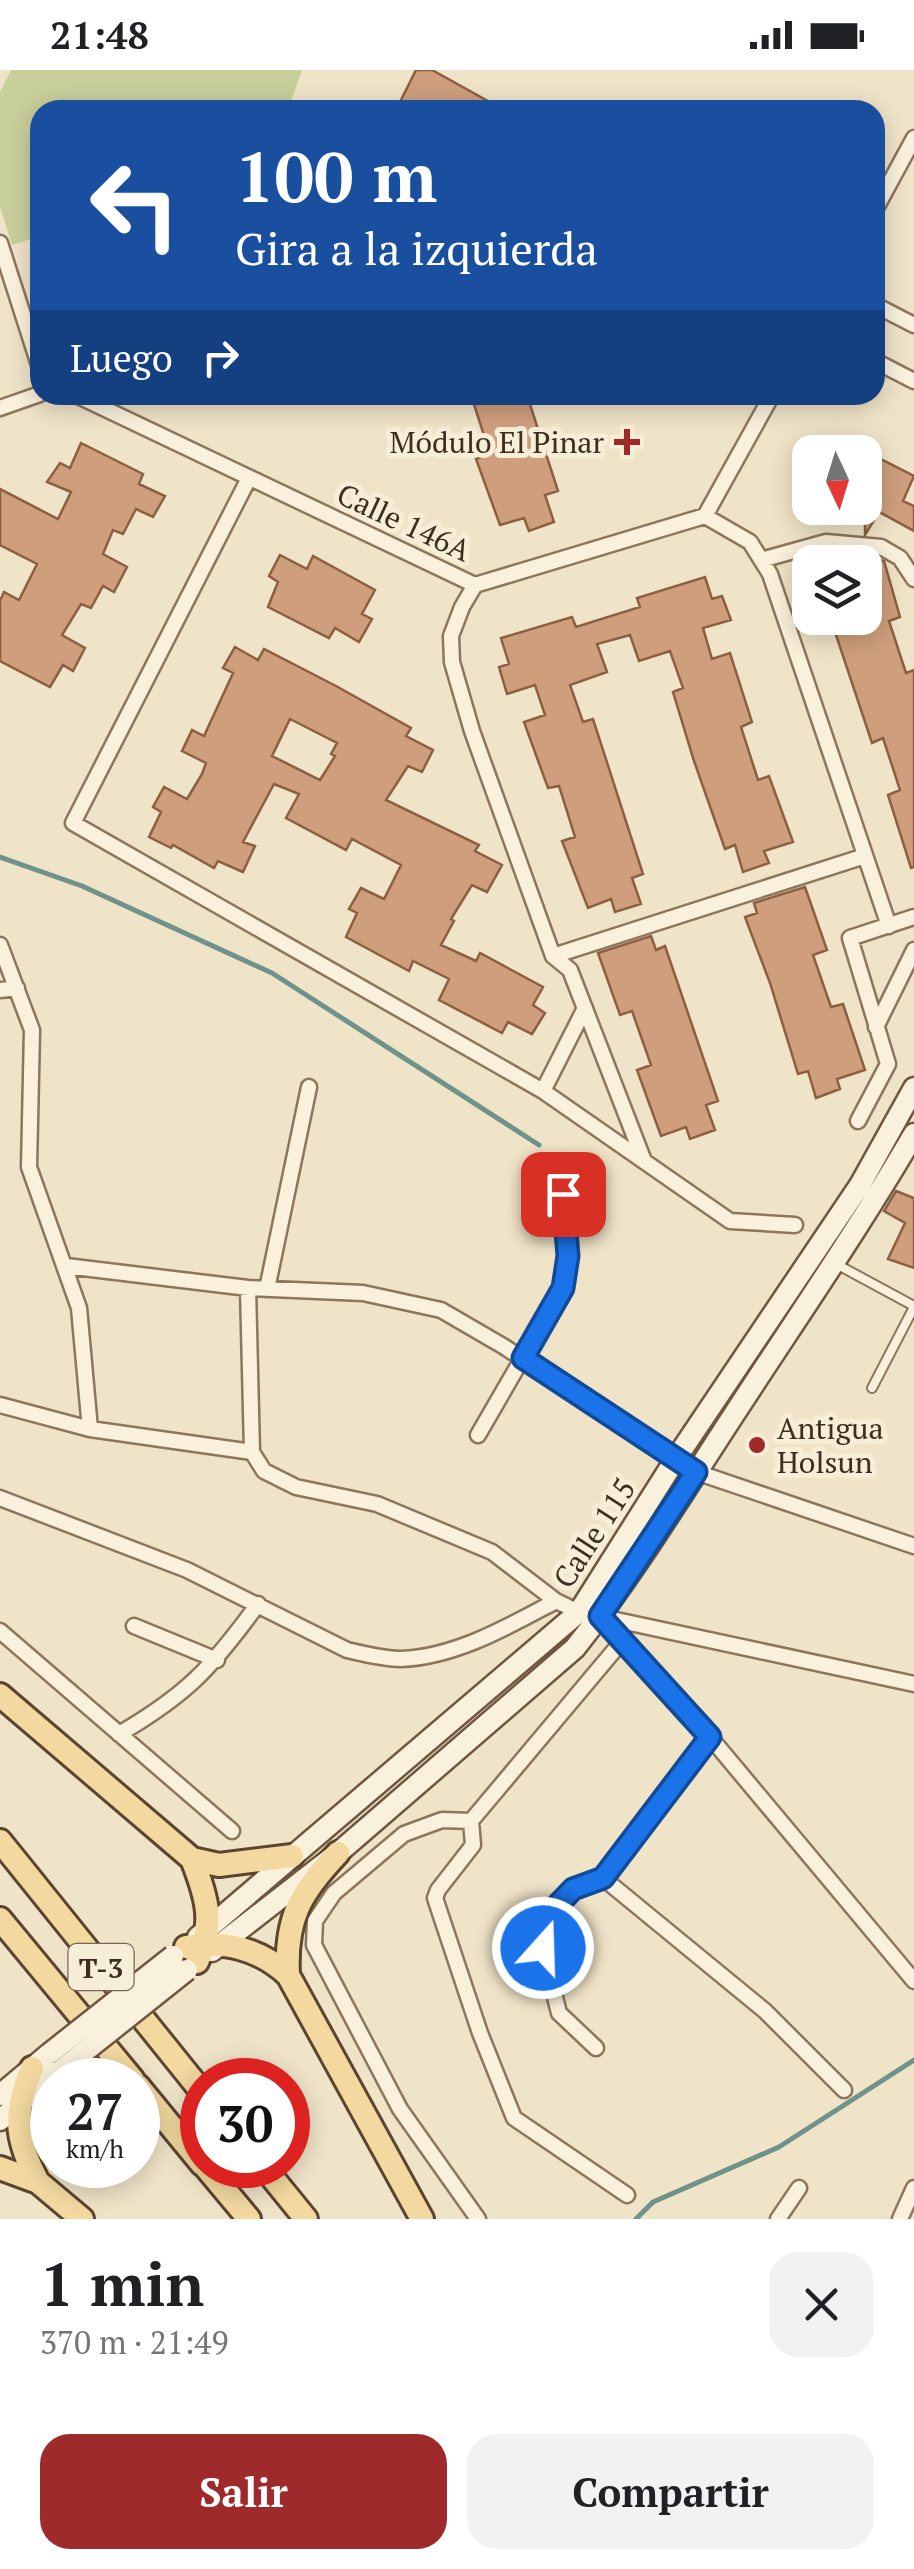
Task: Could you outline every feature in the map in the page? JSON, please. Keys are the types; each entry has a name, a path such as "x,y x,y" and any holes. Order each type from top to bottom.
{"main road":[{"name":"Calle 115","path":"197,1950 338,1854 575,1648 676,1460 860,1185 914,1088"},
{"name":"Calle 115","path":"197,1950 292,1856 590,1614 696,1472 914,1134"},
{"path":"0,1695 192,1859 205,1892 197,1950"},
{"name":"T-3","path":"0,1841 180,2065"},
{"path":"288,1975 287,1947 297,1906 313,1880 338,1854"},
{"path":"192,1859 230,1865 292,1856"},
{"name":"T-3","path":"0,1920 114,2058"},
{"path":"0,2120 26,2082 197,1950 237,1946 270,1959 288,1975 422,2219"},
{"path":"26,2082 19,2134 30,2167"},
{"name":"T-3","path":"160,2113 180,2137"},
{"path":"0,2168 30,2179"},
{"path":"45,2188 82,2219"},
{"name":"T-3","path":"223,2188 249,2219"},
{"path":"281,2188 306,2219"}],"street":[{"path":"885,192 914,138"},
{"path":"0,243 30,337"},
{"path":"885,310 914,325"},
{"path":"885,365 914,381"},
{"path":"0,408 30,398"},
{"name":"Calle 146A","path":"96,405 476,586 706,516"},
{"path":"767,405 706,516 750,542 770,574 888,926"},
{"path":"248,480 73,823 543,1092 730,1221 795,1225"},
{"path":"761,560 826,542 880,548 900,558 914,579"},
{"path":"476,586 462,606 450,636 452,662 472,731 553,956 570,970 644,1161"},
{"path":"553,956 865,856"},
{"path":"858,1121 888,1064 850,938 914,917"},
{"path":"0,944 32,1030 29,1167 79,1308 90,1429"},
{"path":"876,1027 914,950"},
{"path":"0,990 17,988"},
{"path":"543,1092 585,1008"},
{"path":"266,1290 309,1087"},
{"path":"478,1435 563,1288 568,1256 563,1194"},
{"path":"66,1266 266,1290 363,1293 441,1310 523,1358 696,1472 914,1546"},
{"path":"248,1288 252,1452 271,1477 296,1488 377,1504 492,1552 556,1600 590,1614 914,1684"},
{"path":"0,1406 90,1429 252,1452"},
{"path":"0,1498 187,1570 347,1650 402,1659 452,1649 499,1631 556,1600"},
{"path":"119,1734 166,1706 217,1660 258,1604"},
{"path":"590,1614 623,1640 710,1737 914,1981"},
{"path":"134,1626 217,1660"},
{"path":"0,1631 232,1831"},
{"path":"623,1640 470,1821 473,1845 438,1890 436,1907 514,2118 627,2195"},
{"path":"596,2048 559,2014 543,1948 553,1910 573,1889 603,1878 710,1737"},
{"path":"470,1821 442,1820 404,1834 334,1893 315,1921 314,1945 400,2110 478,2219"},
{"path":"603,1878 765,2011 844,2090"},
{"path":"778,2219 799,2188"},
{"path":"900,2219 914,2188"}],"lane":[{"path":"834,1262 914,1307 872,1388"}],"green space":[{"path":"11,70 302,70 292,100 30,100 30,239 12,245 0,207 0,92"}],"building":[{"path":"416,70 432,70 486,100 401,100"},
{"path":"474,405 530,405 558,491 545,495 554,522 529,531 524,518 500,525 476,459 490,454"},
{"path":"81,443 143,474 139,484 165,496 153,517 136,509 123,534 113,530 103,554 127,567 114,592 103,586 91,608 81,604 62,635 85,648 73,671 63,665 50,687 0,661 0,601 4,592 19,600 37,564 0,545 0,489 58,519 71,492 47,482 60,463 70,468"},
{"path":"882,460 914,476 903,501 914,506 914,531 882,514"},
{"path":"280,555 307,569 313,556 375,590 362,614 372,619 359,642 335,628 329,638 268,607 278,582 269,576"},
{"path":"882,560 900,617 889,621 906,673 914,670 911,868 888,795 900,790 883,738 872,743 836,635 882,635"},
{"path":"705,577 712,599 722,596 731,620 703,628 712,659 730,653 752,722 741,727 758,780 769,776 793,842 764,851 769,863 743,872 735,845 725,849 694,761 673,692 683,688 670,651 639,661 630,635 597,644 607,672 570,685 583,722 593,719 643,874 632,878 641,904 615,912 611,899 588,908 562,841 575,837 559,786 548,788 524,722 545,715 535,685 507,694 499,667 509,664 501,638 572,617 576,627 640,607 637,598"},
{"path":"235,647 258,660 264,649 411,728 406,736 433,750 422,772 408,766 386,800 479,845 475,851 502,865 487,892 472,885 451,919 454,921 441,945 476,961 480,953 543,987 533,1005 545,1013 532,1034 508,1022 502,1033 439,1000 449,979 413,961 409,971 346,937 357,913 349,909 361,888 384,899 401,865 352,839 346,850 286,818 299,794 274,784 243,842 255,846 243,872 218,861 214,868 173,845 171,848 149,837 161,812 153,807 164,787 187,799 202,774 206,763 182,751 192,730 204,736 233,673 223,668","holes":["290,719 337,743 331,754 335,756 320,780 272,756"]},
{"path":"805,887 827,950 813,955 831,1007 843,1004 865,1070 837,1079 840,1089 816,1098 808,1071 798,1074 745,917 757,913 754,903"},
{"path":"651,936 656,950 665,946 718,1101 706,1105 715,1130 690,1139 686,1127 661,1136 637,1070 651,1065 632,1011 620,1015 598,953"},
{"path":"896,1191 914,1198 914,1268 888,1259 905,1223 884,1211"}],"waterway":[{"path":"0,857 82,886 272,973 539,1145"},
{"path":"636,2219 653,2202 779,2147 914,2060"}],"place":[{"name":"Módulo El Pinar","path":"627,442"},
{"name":"Antigua Holsun","path":"757,1445"}],"route":[{"path":"543,1948 553,1910 573,1889 603,1878 710,1737 600,1616 696,1472 523,1358 563,1288 568,1256 563,1194"}]}
